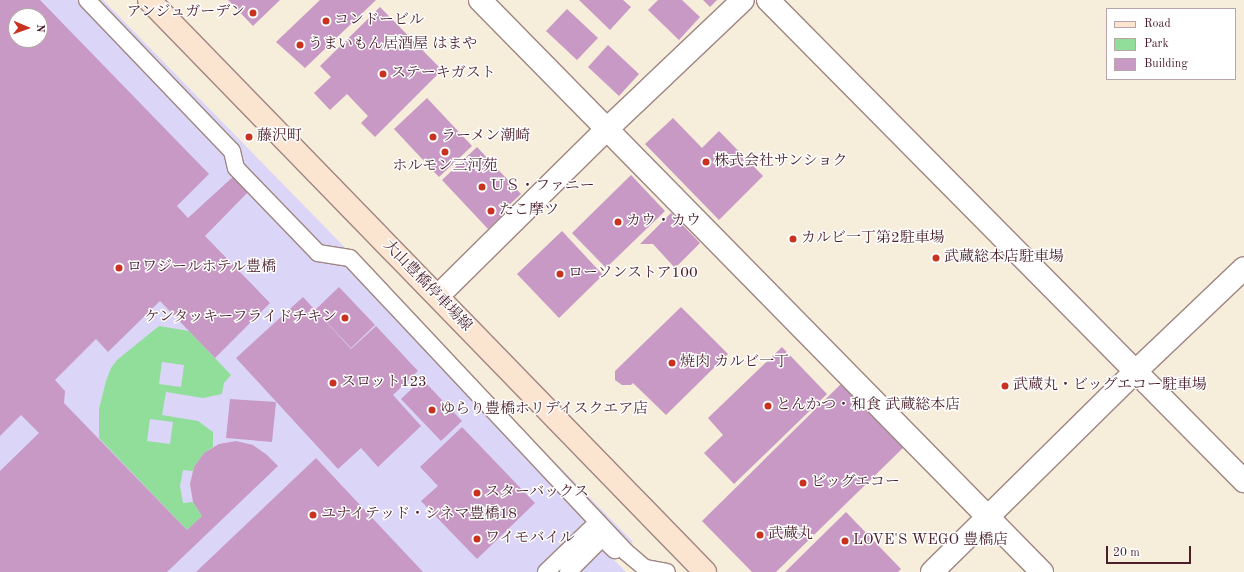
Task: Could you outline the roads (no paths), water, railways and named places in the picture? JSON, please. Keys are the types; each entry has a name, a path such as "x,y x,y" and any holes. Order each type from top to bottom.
{"main road":[{"name":"大山豊橋停車場線","path":"149,0 705,572"}],"street":[{"path":"480,0 1042,572"},
{"path":"438,296 607,130 743,0"},
{"path":"768,0 1244,481"},
{"path":"932,572 1136,371 1244,268"}],"lane":[{"path":"87,0 232,151 236,168 318,253 350,258 626,552 645,568 667,572"},
{"path":"546,572 598,522"},
{"path":"568,572 602,538 638,572"}],"place":[{"name":"アンジュガーデン","path":"253,13"},
{"name":"コンドービル","path":"326,21"},
{"name":"うまいもん居酒屋 はまや","path":"300,45"},
{"name":"ステーキガスト","path":"383,74"},
{"name":"藤沢町","path":"249,137"},
{"name":"ラーメン潮崎","path":"433,137"},
{"name":"ホルモン三河苑","path":"445,152"},
{"name":"株式会社サンショク","path":"706,162"},
{"name":"ＵＳ・ファニー","path":"482,187"},
{"name":"たこ摩ツ","path":"491,211"},
{"name":"カウ・カウ","path":"618,222"},
{"name":"カルビ一丁第2駐車場","path":"793,239"},
{"name":"武蔵総本店駐車場","path":"936,258"},
{"name":"ロワジールホテル豊橋","path":"119,268"},
{"name":"ローソンストア100","path":"560,274"},
{"name":"ケンタッキーフライドチキン","path":"345,318"},
{"name":"焼肉 カルビ一丁","path":"672,363"},
{"name":"スロット123","path":"333,383"},
{"name":"武蔵丸・ビッグエコー駐車場","path":"1005,386"},
{"name":"とんかつ・和食 武蔵総本店","path":"768,406"},
{"name":"ゆらり豊橋ホリデイスクエア店","path":"432,410"},
{"name":"ビッグエコー","path":"803,483"},
{"name":"スターバックス","path":"477,493"},
{"name":"ユナイテッド・シネマ豊橋18","path":"313,515"},
{"name":"武蔵丸","path":"760,535"},
{"name":"ワイモバイル","path":"477,539"},
{"name":"LOVE'S WEGO 豊橋店","path":"845,541"}]}
